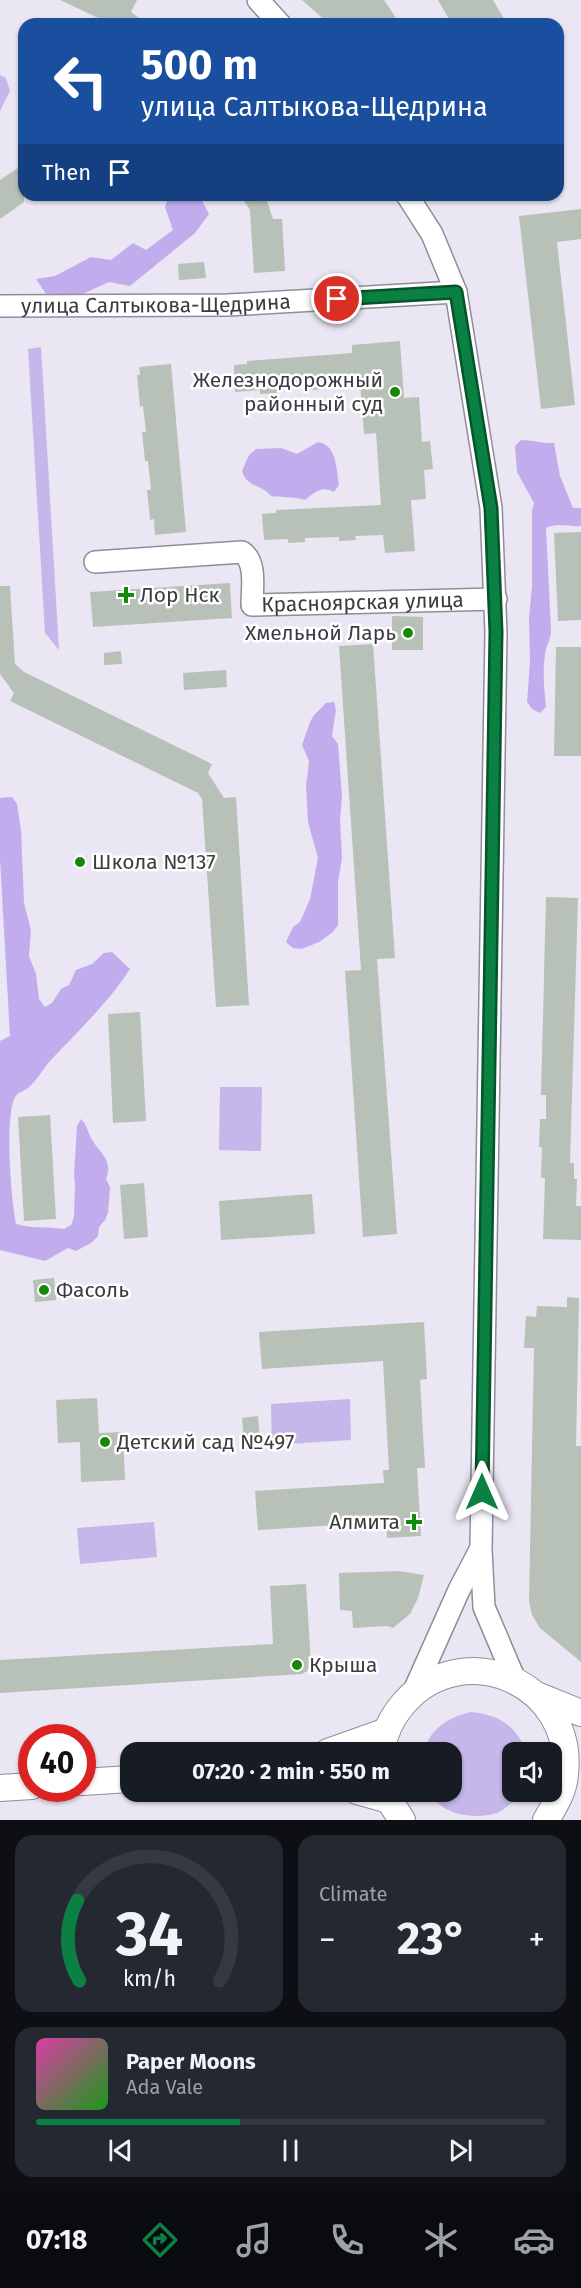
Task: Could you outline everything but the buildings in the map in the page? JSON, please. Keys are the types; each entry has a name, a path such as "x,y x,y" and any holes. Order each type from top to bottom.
{"main road":[{"path":"384,1741 398,1710 412,1693 439,1677 469,1670 492,1672 515,1680 538,1696 581,1713"},
{"path":"538,1696 553,1714 561,1732 565,1751 565,1775 562,1786"},
{"path":"96,1781 120,1780"},
{"path":"562,1795 581,1781"},
{"path":"0,1788 18,1787"},
{"path":"546,1820 556,1802"}],"street":[{"path":"258,0 274,18"},
{"path":"411,201 432,234 456,292 491,508 496,599 481,1550 484,1607 515,1680"},
{"name":"улица Салтыкова-Щедрина","path":"0,306 228,305 456,292"},
{"name":"Красноярская улица","path":"95,562 242,552 248,556 251,563 252,605 496,599"},
{"path":"412,1693 459,1590 481,1550"}],"shaded area":[{"path":"0,75 6,78 10,91 0,111"},
{"path":"167,201 202,201 209,214 195,233 130,286 109,282 63,303 50,300 36,279 55,276 91,257 111,260 133,243 146,250 173,230 165,207"},
{"path":"41,347 59,650 45,633 28,349"},
{"path":"521,440 554,443 560,476 573,508 581,508 581,526 558,525 546,528 551,631 544,663 546,707 540,713 532,709 527,702 534,503 517,472 515,446"},
{"path":"318,442 329,448 334,458 339,485 334,492 322,489 305,500 271,496 244,476 242,471 249,455 256,449 281,448 297,454"},
{"path":"334,702 336,710 332,736 338,744 342,795 340,821 342,858 338,882 338,925 333,932 319,942 302,949 293,948 286,942 293,927 300,922 310,899 318,858 308,822 306,787 309,761 302,745 314,715 326,703"},
{"path":"12,797 17,804 21,830 24,903 31,930 29,956 36,974 39,999 45,1007 52,1003 61,989 69,985 76,970 92,964 104,953 112,952 130,969 103,1005 48,1063 34,1082 18,1093 14,1099 9,1142 16,1224 64,1229 71,1225 74,1217 77,1126 81,1119 108,1166 106,1179 110,1187 108,1213 99,1227 98,1236 91,1243 76,1251 68,1248 45,1261 0,1250 0,1041 10,1036 0,859 0,798"},
{"path":"220,1087 262,1087 261,1151 219,1150"},
{"path":"350,1399 351,1440 272,1445 271,1404"},
{"path":"154,1522 157,1557 80,1564 77,1528"},
{"path":"470,1712 489,1715 511,1728 521,1742 502,1742 502,1802 512,1802 497,1813 478,1816 458,1814 437,1802 462,1802 462,1742 428,1742 435,1730 454,1717"}],"place":[{"name":"Железнодорожный районный суд","path":"395,392"},
{"name":"Лор Нск","path":"126,595"},
{"name":"Хмельной Ларь","path":"408,633"},
{"name":"Школа №137","path":"80,862"},
{"name":"Фасоль","path":"44,1290"},
{"name":"Детский сад №497","path":"105,1442"},
{"name":"Алмита","path":"414,1522"},
{"name":"Крыша","path":"297,1665"}],"route":[{"path":"337,299 456,292 491,508 496,632 482,1492"}]}
